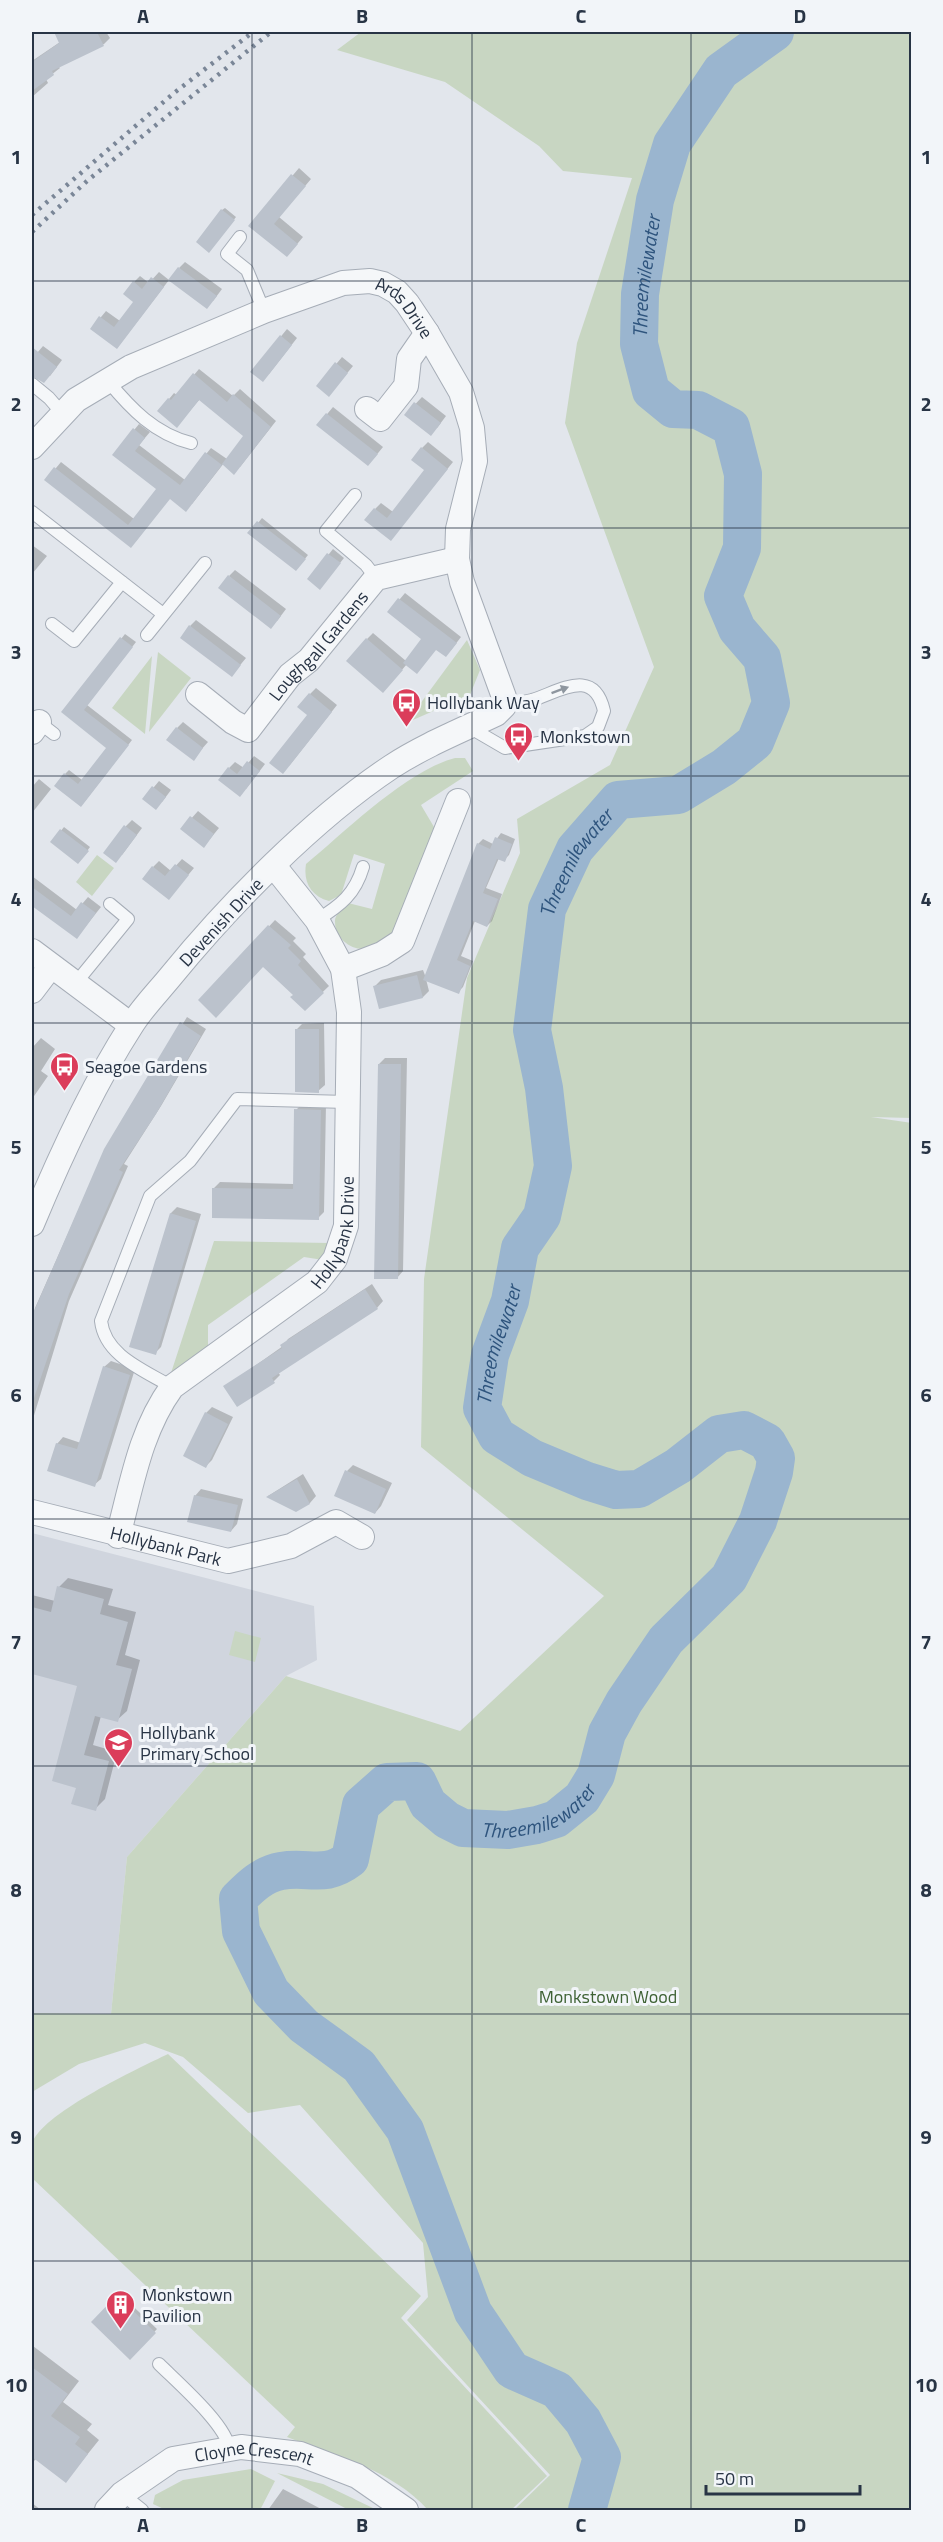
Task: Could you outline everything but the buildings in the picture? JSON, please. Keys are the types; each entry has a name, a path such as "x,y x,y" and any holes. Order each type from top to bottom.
{"street":[{"name":"Ards Drive","path":"32,447 76,400 131,367 264,311 343,283 370,281 397,292 427,333 461,392 472,428 475,461 458,529 457,559 462,582 500,681 504,706"},
{"path":"367,409 380,419 406,386 409,359 427,333"},
{"name":"Loughgall Gardens","path":"198,694 233,722 248,730 290,675 309,660 376,578 457,559"},
{"name":"Devenish Drive","path":"32,1224 68,1142 131,1025 194,948 274,866 325,820 389,768 424,747 496,714 504,706"},
{"path":"344,969 382,954 402,941 458,801"},
{"name":"Hollybank Drive","path":"118,1536 145,1434 172,1387 317,1282 334,1259 345,1226 349,1012 344,969 317,920 274,866"},
{"path":"32,951 131,1025"},
{"path":"32,991 51,966"},
{"name":"Hollybank Park","path":"32,1512 118,1536 228,1561 291,1546 336,1522 362,1537"},
{"name":"Cloyne Crescent","path":"114,2502 173,2459 241,2447 300,2454 357,2476 406,2511"}],"lane":[{"path":"240,237 227,254 247,270 264,311"},
{"path":"108,381 138,415 170,438 191,443"},
{"path":"32,384 62,413"},
{"path":"356,495 326,531 366,565 376,578"},
{"path":"32,512 163,614"},
{"path":"147,635 205,562"},
{"path":"52,624 74,641 122,582"},
{"path":"469,727 505,748 585,736 598,728 604,711 597,693 590,688 575,684 532,700 504,706"},
{"path":"317,920 332,910 357,887 363,867"},
{"path":"75,984 128,919 110,904"},
{"path":"172,1387 112,1350 102,1335 101,1321 150,1196 190,1161 237,1099 347,1102"},
{"path":"159,2364 206,2411 229,2442 229,2449"},
{"path":"114,2502 142,2511"}],"shaded area":[{"name":"Hollybank Primary School","path":"32,1533 314,1606 317,1660 286,1676 127,1857 111,2014 32,2013"}],"green space":[{"name":"Monkstown Wood","path":"361,32 911,32 912,1118 871,1117 912,1123 911,2510 514,2510 550,2475 407,2320 428,2297 423,2243 300,2105 248,2113 183,2057 145,2043 79,2064 32,2092 32,2013 111,2014 127,1857 286,1676 460,1731 604,1596 421,1447 424,1279 467,978 520,853 517,819 610,765 654,667 565,423 577,343 632,178 563,171 539,146 445,82 337,50"},
{"path":"467,640 480,670 470,695 406,723"},
{"path":"158,652 191,678 149,732"},
{"path":"152,656 145,734 112,708"},
{"path":"455,758 465,758 473,771 421,805 434,827 435,840 394,937 363,949 353,947 337,933 336,917 348,903 372,909 385,864 354,854 341,895 329,901 313,892 307,882 306,864 397,789 417,775"},
{"path":"97,855 114,868 92,896 76,882"},
{"path":"214,1241 331,1243 323,1260 304,1257 208,1325 208,1350 178,1372 171,1373"},
{"path":"235,1631 261,1638 255,1662 229,1655"},
{"path":"168,2054 421,2296 401,2318 547,2476 511,2510 428,2510 414,2496 381,2474 287,2437 295,2427 32,2178 30,2154 33,2141 42,2129 74,2104 94,2092"},
{"path":"251,2469 275,2481 260,2510 166,2510 153,2504 155,2495 183,2480"},
{"path":"277,2473 323,2484 377,2510 349,2510"}],"waterway":[{"name":"Threemilewater","path":"587,2510 602,2457 583,2421 557,2390 512,2370 473,2312 405,2130 359,2066 304,2026 271,1992 241,1931 238,1899 268,1875 291,1870 332,1869 350,1859 361,1805 387,1782 417,1781 428,1804 447,1820 463,1828 508,1830 556,1819 582,1798 596,1775 607,1733 624,1702 666,1640 729,1578 758,1521 774,1472 776,1458 767,1442 744,1430 719,1434 678,1466 639,1489 616,1490 587,1481 532,1458 497,1436 482,1408 490,1355 510,1301 520,1248 542,1216 553,1166 544,1088 532,1030 547,909 575,849 618,800 678,795 724,767 755,742 771,703 762,658 737,629 723,596 742,548 743,474 731,427 698,410 673,409 651,391 639,344 640,294 655,200 672,144 721,71 775,32"}],"railway":[{"path":"32,215 174,93 253,32"},
{"path":"32,232 87,181 271,32"}],"place":[{"name":"Hollybank Way","path":"406,728"},
{"name":"Monkstown","path":"519,762"},
{"name":"Seagoe Gardens","path":"64,1092"},
{"name":"Hollybank Primary School","path":"119,1768"},
{"name":"Monkstown Pavilion","path":"121,2330"}]}
